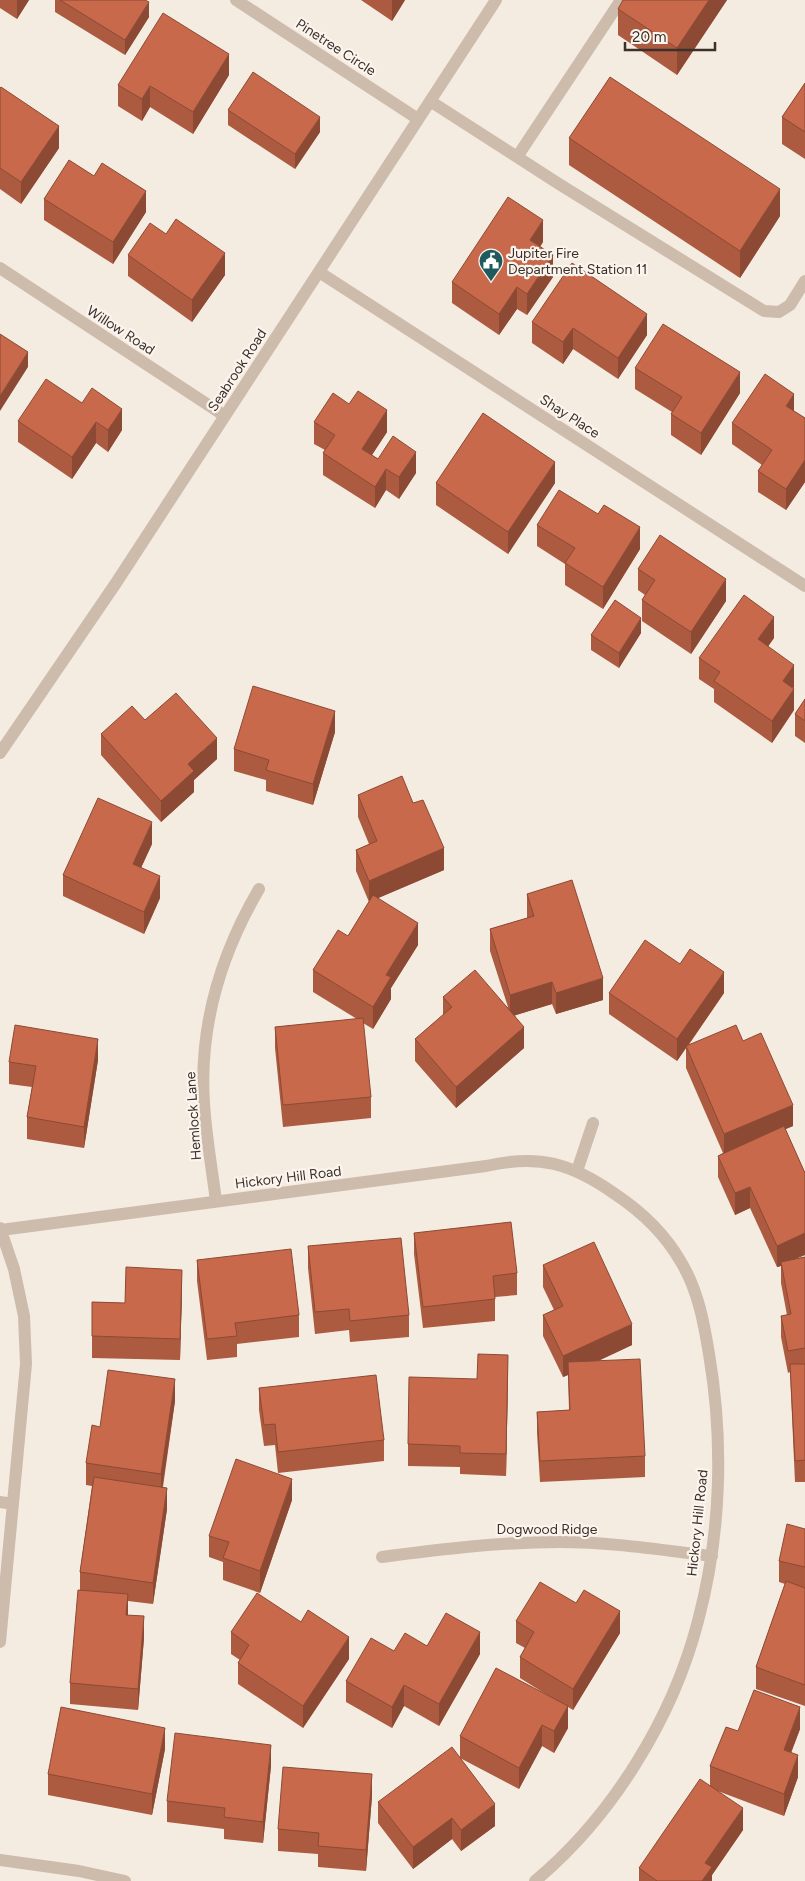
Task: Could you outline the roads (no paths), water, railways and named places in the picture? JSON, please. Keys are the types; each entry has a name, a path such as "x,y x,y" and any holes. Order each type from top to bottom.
{"street":[{"name":"Pinetree Circle","path":"236,0 418,118"},
{"name":"Seabrook Road","path":"0,753 116,583 496,0"},
{"path":"517,157 621,0"},
{"path":"430,101 764,311 779,312 790,305 805,281"},
{"name":"Willow Road","path":"0,268 225,416"},
{"name":"Shay Place","path":"318,272 805,586"},
{"name":"Hemlock Lane","path":"216,1201 204,1103 204,1053 212,1004 226,956 246,910 259,889"},
{"path":"577,1171 594,1123"},
{"name":"Hickory Hill Road","path":"0,1229 486,1166 508,1161 531,1160 577,1171 596,1181 636,1208 653,1224 681,1261 691,1282 704,1324 716,1395 719,1468 712,1556 698,1622 676,1687 656,1728 621,1786 593,1823 546,1872 534,1881"},
{"path":"0,1229 14,1269 24,1316 26,1364 0,1642"},
{"path":"0,1502 13,1504"},
{"name":"Dogwood Ridge","path":"382,1556 468,1545 560,1542 621,1545 712,1556"},
{"path":"0,1860 80,1871 125,1881"}],"place":[{"name":"Jupiter Fire Department Station 11","path":"491,282"}]}
